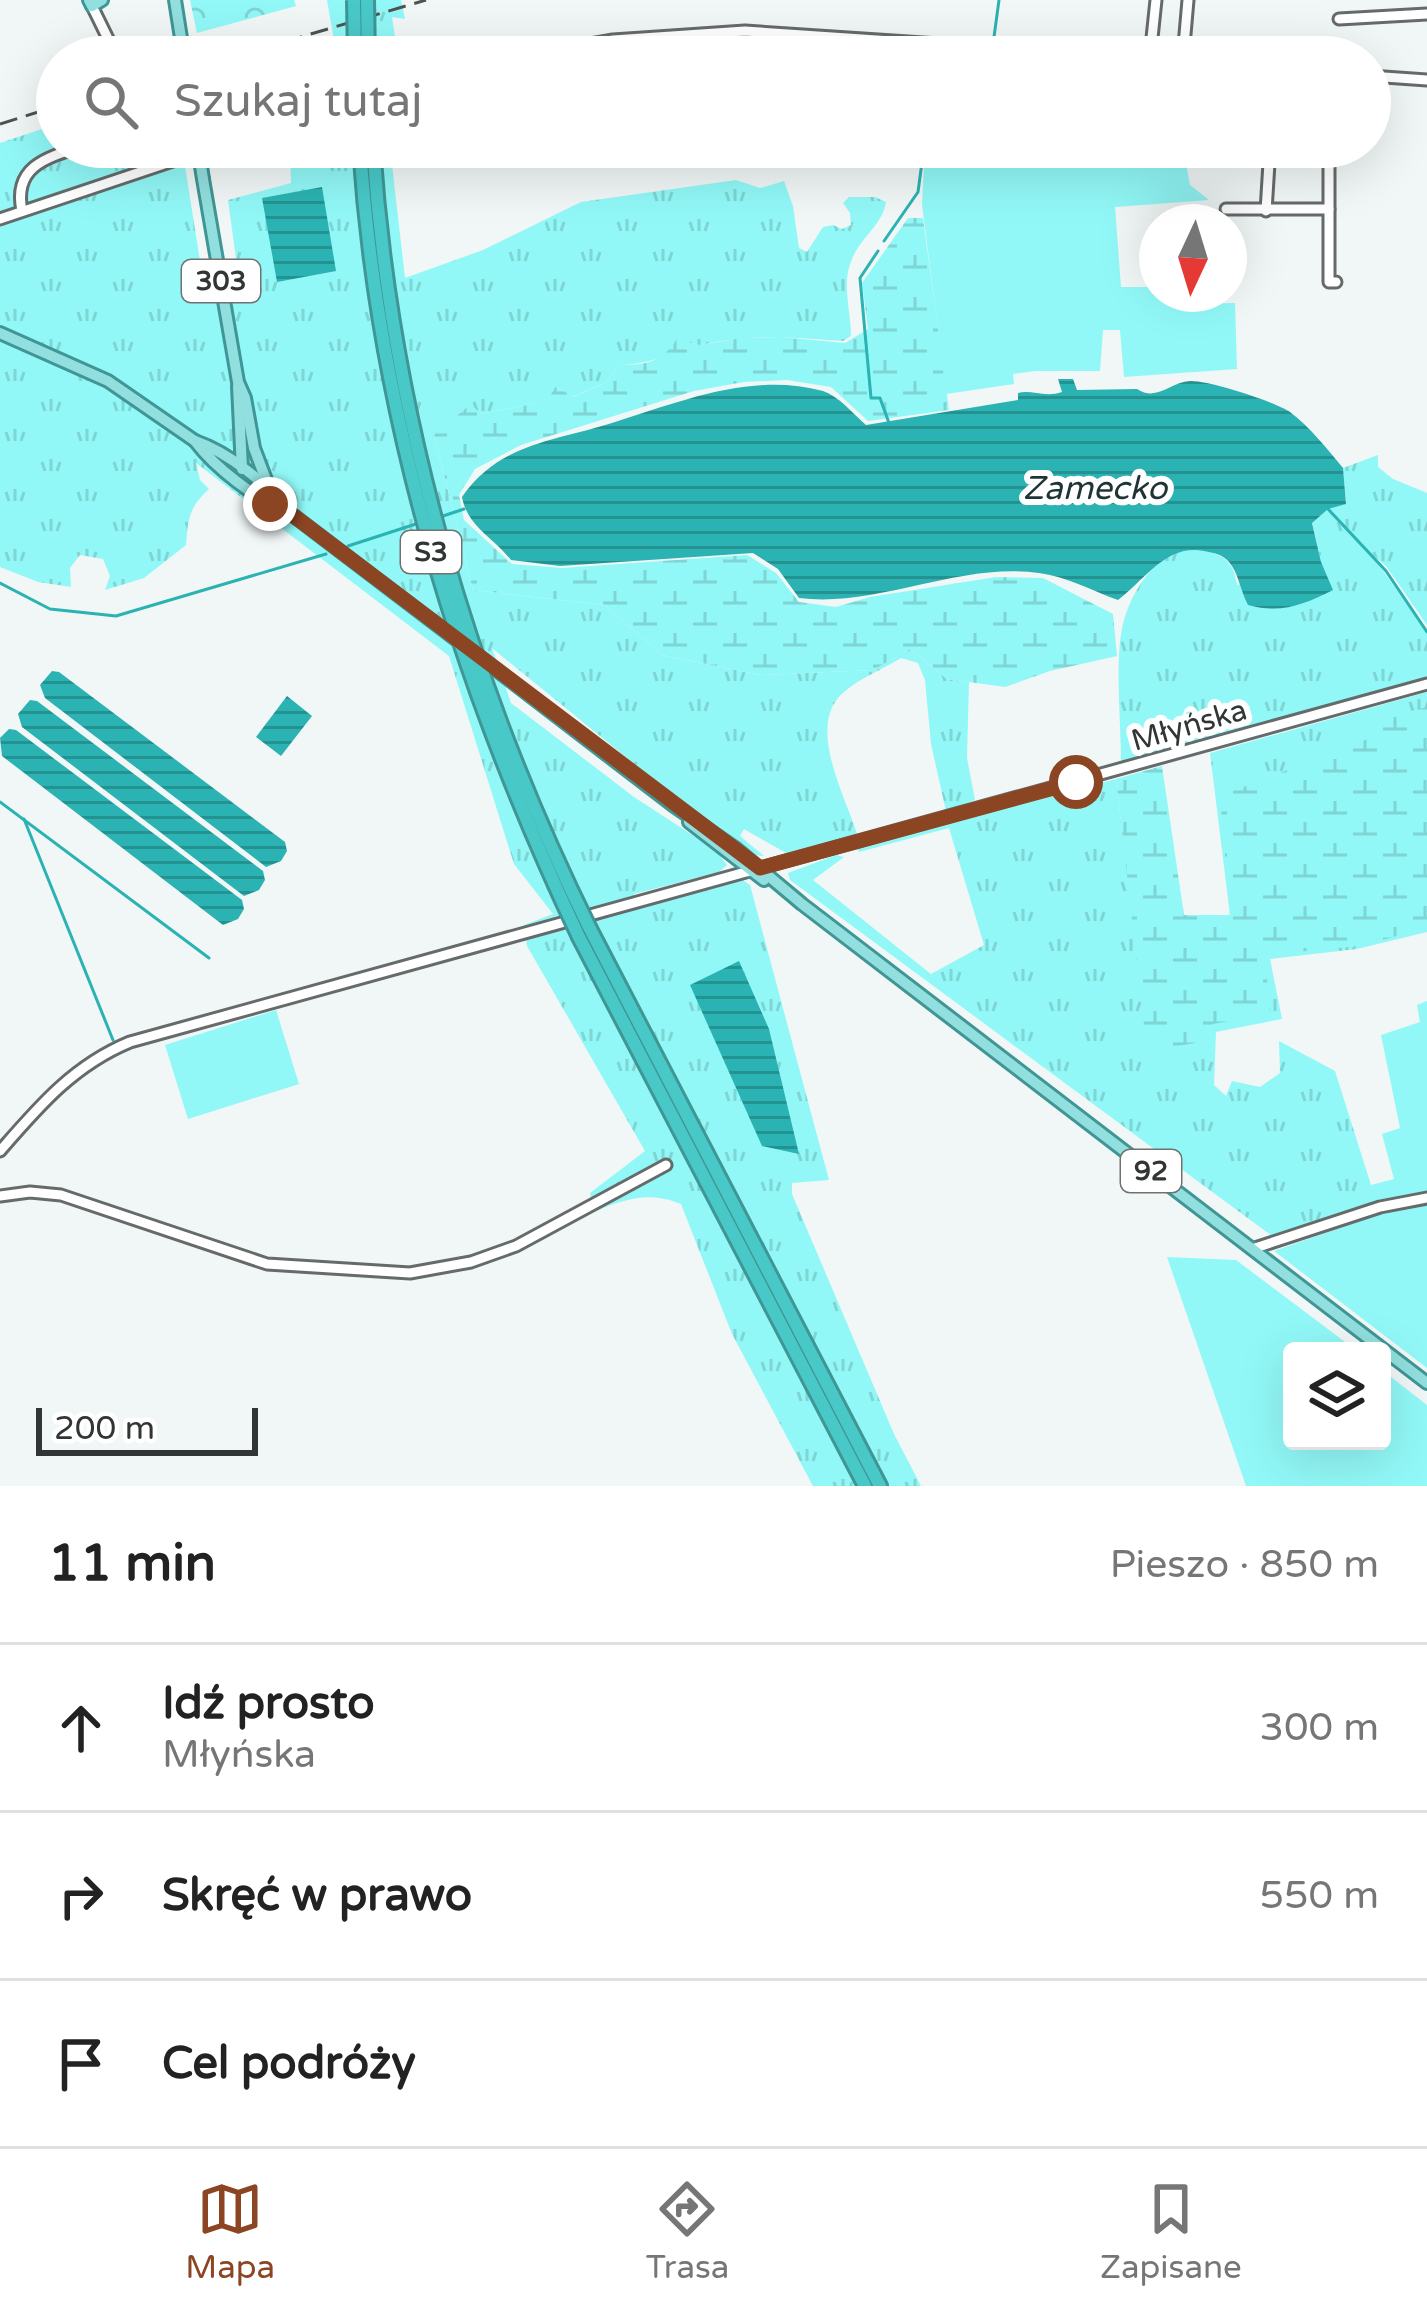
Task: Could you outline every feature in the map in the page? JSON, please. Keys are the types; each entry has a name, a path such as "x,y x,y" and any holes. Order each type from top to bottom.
{"highway":[{"path":"354,0 355,36"},
{"path":"367,0 368,36"},
{"name":"S3","path":"363,168 384,342 430,551 498,754 865,1486"},
{"name":"S3","path":"376,168 399,356 443,547 498,718 584,933 880,1486"}],"main road":[{"path":"175,0 180,36"},
{"name":"303","path":"201,168 238,382 270,490"},
{"name":"92","path":"0,334 90,371 195,441 212,447 270,504 290,513"},
{"name":"303","path":"238,382 239,473"},
{"path":"212,447 239,436"},
{"name":"92","path":"195,441 205,454 270,490 290,513 1427,1383"},
{"path":"239,473 250,463 254,448"}],"street":[{"path":"1152,36 1156,0"},
{"path":"1185,36 1188,0"},
{"path":"1390,16 1391,0"},
{"path":"94,2 108,36"},
{"path":"1339,19 1427,14"},
{"path":"672,36 745,31 819,36"},
{"path":"1391,77 1427,80"},
{"path":"22,212 20,195 28,169 36,164"},
{"path":"0,219 153,168"},
{"path":"1266,211 1269,168"},
{"path":"1329,168 1333,282"},
{"path":"1247,210 1329,209"},
{"name":"Młyńska","path":"1,1146 62,1083 117,1048 1427,684"},
{"path":"0,1196 61,1195 267,1264 410,1273 471,1262 516,1246 666,1165"},
{"path":"1252,1249 1381,1207 1427,1198"}],"green space":[{"path":"190,0 294,0 296,6 197,33"},
{"path":"327,0 401,0 405,19 392,17 395,36 333,36"},
{"path":"36,131 36,168 185,168 203,280 238,273 228,200 291,183 291,168 392,168 405,278 483,250 581,202 736,180 760,188 784,181 799,248 807,252 823,227 851,225 843,203 849,197 886,202 849,268 851,336 843,341 754,338 701,345 651,361 619,364 607,382 572,397 556,386 548,401 481,414 434,435 473,590 605,605 662,655 761,675 872,670 910,649 947,679 969,682 967,758 975,800 946,811 931,744 925,680 918,663 901,658 844,692 828,722 831,760 857,834 786,853 744,829 740,836 764,856 754,855 643,771 492,648 511,703 634,797 723,855 727,865 719,872 634,894 638,909 741,879 750,885 829,1180 792,1183 792,1194 894,1434 921,1486 813,1486 732,1334 681,1204 638,1198 594,1212 590,1193 645,1151 527,946 524,925 553,914 514,864 449,656 196,463 200,480 209,489 191,514 186,545 144,578 105,590 110,576 103,559 80,555 70,568 71,587 38,582 0,567 0,143"},
{"path":"924,168 1187,168 1190,185 1209,200 1115,207 1121,287 1139,287 1139,312 1235,312 1237,369 1124,377 1120,330 1103,330 1100,371 1013,374 1014,384 946,394 922,204"},
{"path":"908,218 923,218 949,410 868,421 831,387 787,380 694,391 521,445 475,469 459,495 464,520 512,564 562,568 747,555 776,573 799,602 836,607 996,577 1043,578 1113,614 1117,656 1005,687 947,679 910,649 873,670 761,675 662,655 605,605 473,590 434,435 471,404 481,414 547,401 556,386 573,397 607,382 619,364 659,358 677,339 700,345 782,337 845,343 868,329 862,283"},
{"path":"1378,455 1378,467 1393,479 1427,493 1427,625 1386,566 1371,554 1427,632 1427,677 1121,762 1120,643 1132,600 1149,573 1172,554 1186,550 1222,557 1237,585 1321,562 1312,522 1346,503 1343,468"},
{"path":"1427,692 1427,932 1357,949 1270,959 1282,1019 1216,1032 1214,1085 1226,1096 1232,1081 1260,1087 1280,1073 1279,1041 1335,1071 1371,1185 1375,1202 1272,1236 790,880 788,873 836,855 844,857 813,880 931,974 984,945 949,828 859,852 856,846 1116,779 1129,889 1184,915 1230,915 1210,753"},
{"path":"1427,707 1427,928 1359,946 1265,955 1270,1014 1213,1024 1195,1043 1147,1051 1116,779 1162,766 1184,915 1230,915 1220,796 1368,739 1369,722"},
{"path":"1427,1001 1427,1368 1274,1251 1377,1215 1371,1185 1394,1179 1382,1134 1400,1128 1381,1035 1420,1022 1417,1005"},
{"path":"276,1010 299,1084 188,1119 165,1045"},
{"path":"1167,1257 1236,1260 1345,1342 1283,1342 1283,1450 1391,1450 1391,1377 1427,1405 1427,1486 1246,1486"}],"water":[{"path":"322,187 336,271 277,282 262,198"},
{"name":"Zamecko","path":"1058,379 1073,379 1077,390 1151,393 1199,382 1242,392 1290,412 1343,468 1346,504 1328,509 1312,523 1333,590 1292,606 1248,605 1226,559 1191,550 1167,558 1118,600 1059,577 1009,571 858,597 799,598 778,569 753,553 560,566 511,560 475,524 462,497 494,465 531,446 743,387 796,386 823,391 866,425 1018,400 1018,393 1023,392 1055,394 1062,392"},
{"path":"52,671 285,842 287,851 281,861 266,867 45,698 40,685"},
{"path":"287,696 312,716 281,756 256,737"},
{"path":"30,700 263,871 265,880 259,890 244,896 22,727 18,714"},
{"path":"9,729 242,900 244,909 238,919 223,925 2,756 0,738"},
{"path":"739,961 769,1029 799,1154 762,1146 690,985"}],"waterway":[{"path":"994,36 999,0"},
{"path":"884,241 918,192 921,168"},
{"path":"878,251 860,278 871,398 880,398 889,423"},
{"path":"443,516 464,509"},
{"path":"1328,509 1386,571 1427,632"},
{"path":"348,546 422,522"},
{"path":"0,583 50,609 116,616 326,554"},
{"path":"0,802 209,958"},
{"path":"24,819 113,1040"}],"railway":[{"path":"304,36 426,0"},
{"path":"0,124 36,113"}],"route":[{"path":"270,504 290,513 760,868 1076,782"}]}
